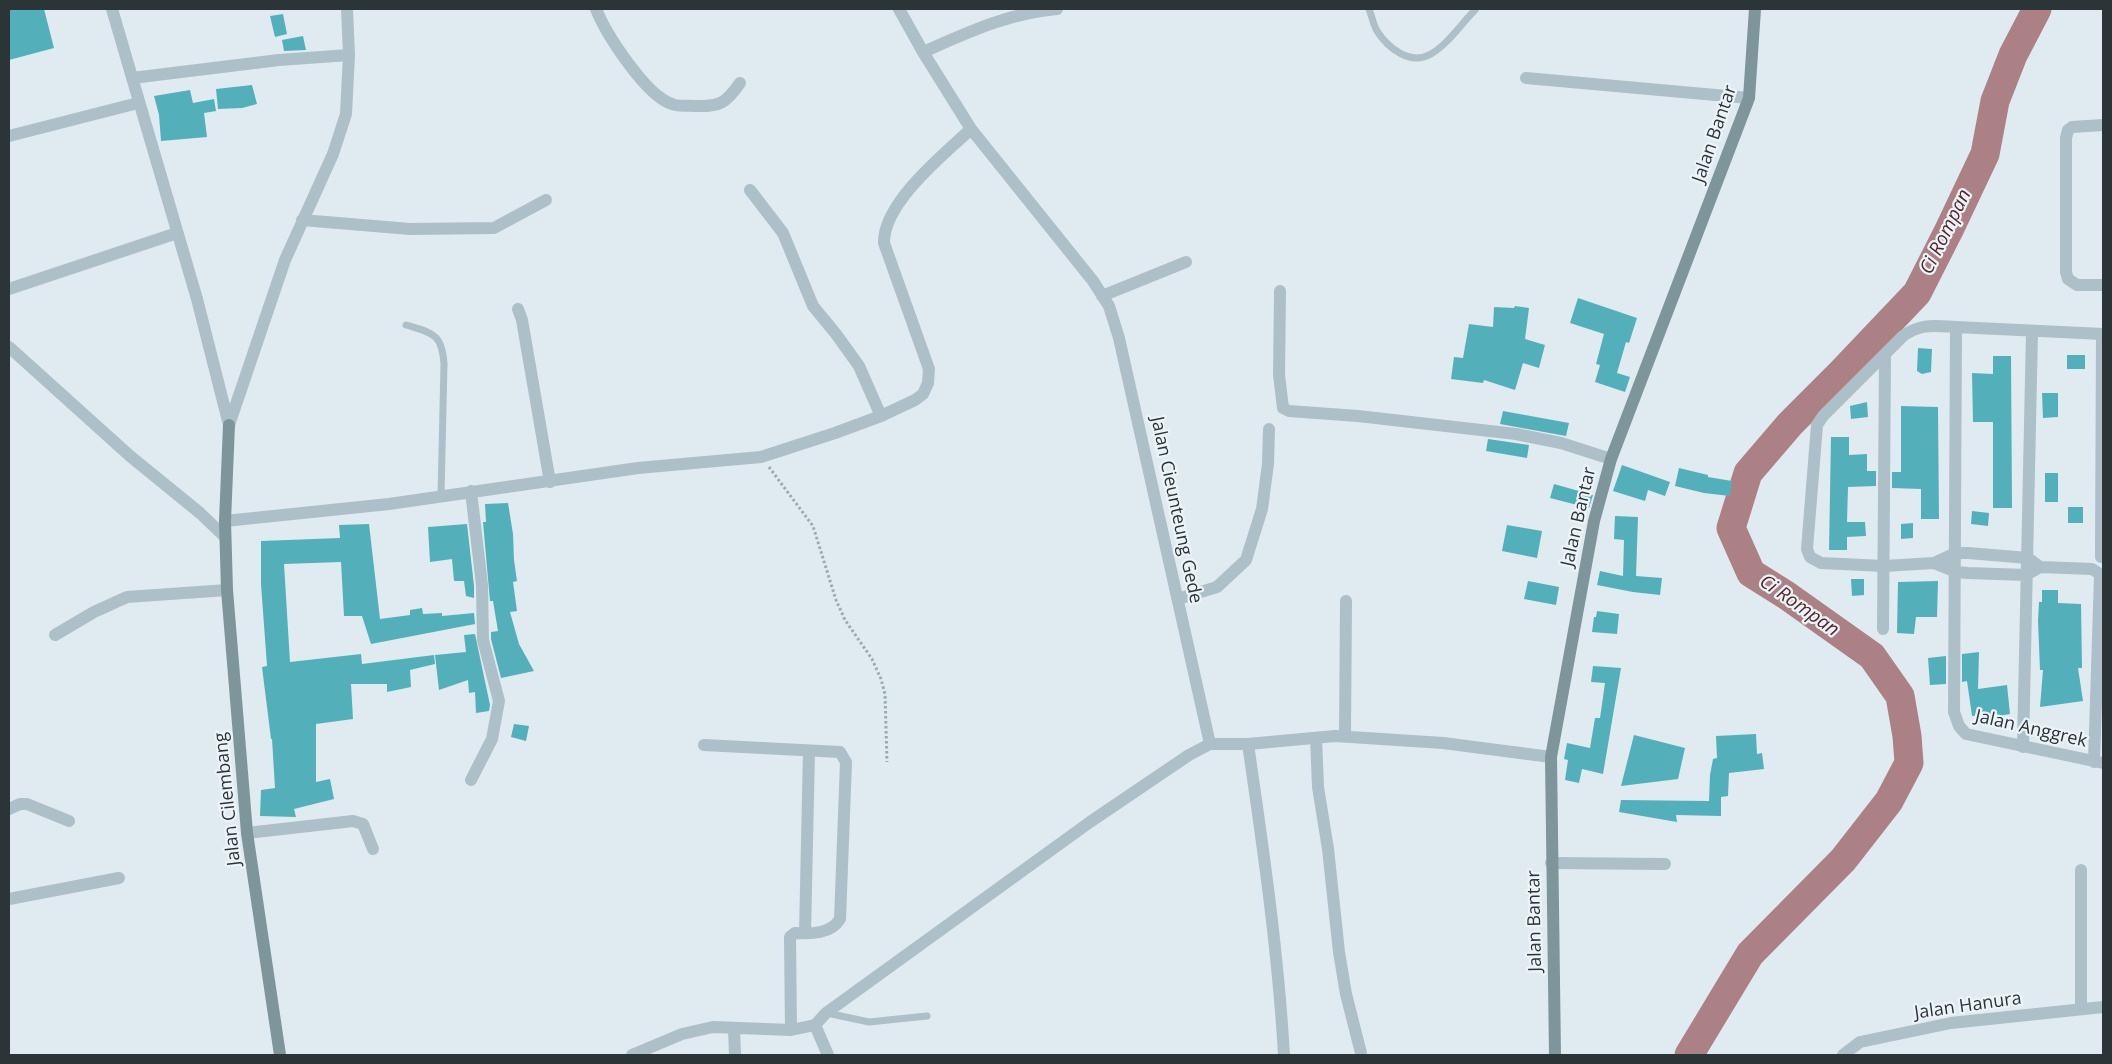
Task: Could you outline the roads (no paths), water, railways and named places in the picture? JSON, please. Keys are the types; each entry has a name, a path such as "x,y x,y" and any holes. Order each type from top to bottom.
{"street":[{"path":"112,9 197,299 229,425"},
{"path":"229,425 285,260 333,154 346,114 349,55 347,9"},
{"path":"596,9 603,26 628,62 648,87 672,104 709,106 728,100 740,83"},
{"name":"Jalan Cieunteung Gede","path":"899,9 923,52 971,128 1093,281 1108,306 1119,338 1210,744"},
{"path":"923,52 998,20 1038,10 1057,9"},
{"name":"Jalan Bantar","path":"1555,1055 1551,863 1552,757 1594,521 1611,459 1749,98 1755,9"},
{"path":"132,78 279,60 349,55"},
{"path":"1526,78 1749,98"},
{"path":"9,136 138,103"},
{"path":"2103,125 2072,127 2068,130 2066,138 2066,272 2068,279 2077,285 2103,285"},
{"path":"225,521 389,504 638,468 761,457 882,416 915,400 923,394 928,383 929,369 884,243 884,233 907,191 921,175 971,128"},
{"path":"750,190 783,233 812,306 836,334 859,366 882,416"},
{"path":"302,220 410,229 494,228 546,200"},
{"path":"9,289 177,233"},
{"path":"1102,296 1186,262"},
{"path":"1280,292 1279,375 1283,408 1289,411 1358,416 1516,434 1561,442 1611,459"},
{"path":"518,309 522,320 550,482"},
{"path":"2098,574 2040,567 2028,558 1956,553 1934,563 1884,566 1816,562 1810,557 1807,549 1817,425 1823,416 1903,336 1914,328 1926,326 2103,334 2102,557 2098,574 2099,763"},
{"path":"1956,327 1956,572"},
{"path":"2023,747 2032,332"},
{"path":"9,348 130,456 200,513 225,537"},
{"path":"1883,629 1884,356"},
{"name":"Jalan Cilembang","path":"229,425 225,521 227,590 247,833 280,1055"},
{"path":"1178,598 1217,587 1246,560 1262,509 1268,464 1269,429"},
{"path":"471,491 482,584 483,640 499,701 492,739 471,780"},
{"path":"1934,563 1956,572 2026,575 2040,567"},
{"name":"Jalan Anggrek","path":"1956,572 1954,712 1956,720 1966,734 2099,763"},
{"path":"55,635 94,612 127,597 227,590"},
{"path":"1345,736 1346,601"},
{"path":"632,1055 682,1034 713,1027 791,1030 816,1025 826,1013 1090,822 1189,755 1210,744 1248,744 1345,736 1443,742 1552,757"},
{"path":"1316,738 1318,787 1328,850 1339,952 1346,994 1361,1053"},
{"path":"704,744 840,752 846,762 840,919 836,926 830,930 795,933 790,937 791,1030"},
{"path":"1248,744 1280,980 1284,1055"},
{"path":"805,933 809,751"},
{"path":"14,807 27,804 69,821"},
{"path":"247,833 353,821 363,824 373,849"},
{"path":"1551,863 1665,864"},
{"path":"2081,1009 2082,870"},
{"path":"9,899 119,878"},
{"name":"Jalan Hanura","path":"1843,1055 1860,1042 1951,1023 2103,1007"},
{"path":"816,1025 828,1055"},
{"path":"734,1028 735,1055"}],"lane":[{"path":"1369,9 1376,30 1390,46 1400,55 1414,58 1430,55 1475,10"},
{"path":"406,325 432,334 439,339 443,349 441,495"},
{"path":"826,1013 869,1022 926,1016"}],"waterway":[{"name":"Ci Rompan","path":"1689,1055 1750,954 1843,860 1889,801 1909,763 1907,736 1900,696 1872,656 1786,595 1751,573 1731,528 1748,473 1790,424 1917,293 1985,154 1995,101 2013,55 2037,9"}]}
